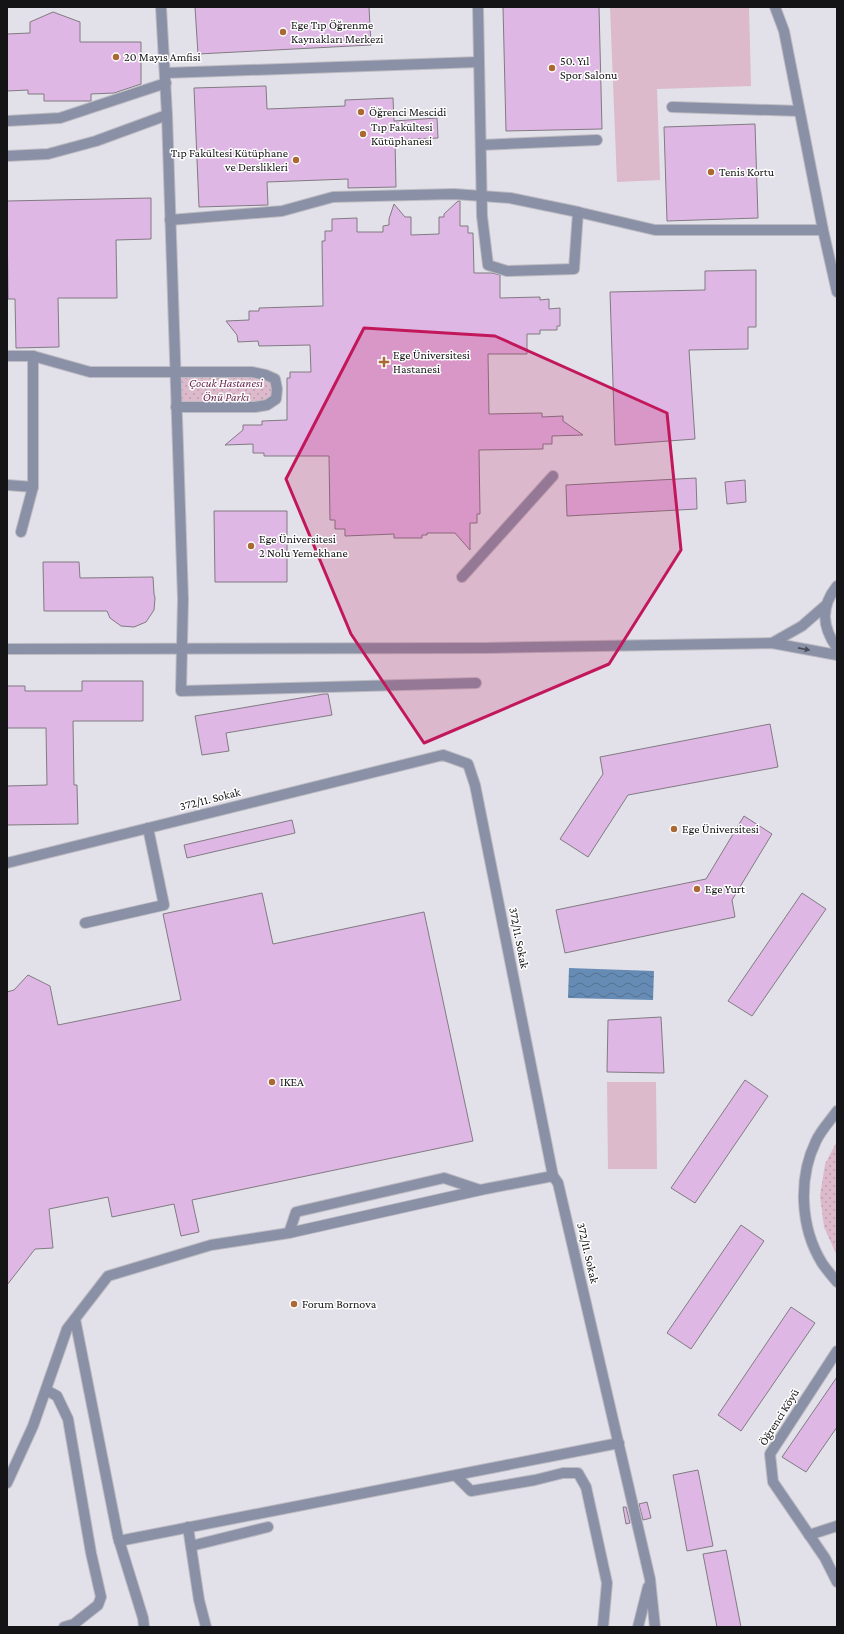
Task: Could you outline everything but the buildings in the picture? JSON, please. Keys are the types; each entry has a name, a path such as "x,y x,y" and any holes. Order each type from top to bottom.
{"street":[{"path":"161,7 166,78 174,372 183,598 181,691 476,683"},
{"path":"478,7 482,216 488,265 507,271 574,269 578,212"},
{"path":"775,7 784,31 822,230 837,292"},
{"path":"7,121 60,118 166,78 480,62"},
{"path":"672,107 799,111"},
{"path":"7,156 48,154 96,142 167,115"},
{"path":"481,145 597,140"},
{"path":"170,220 282,211 334,197 454,194 510,198 655,230 822,230"},
{"path":"7,356 33,356 90,372 252,372 266,375 275,379 277,389 276,399 267,405 255,408 176,407"},
{"path":"21,532 33,487 33,356"},
{"path":"462,576 553,476"},
{"path":"7,485 33,487"},
{"path":"837,586 831,594 826,606 825,621 829,637 837,648"},
{"path":"772,643 802,626 826,606"},
{"path":"7,649 181,650 476,648 772,643 837,656"},
{"name":"372/11. Sokak","path":"7,863 443,755 468,764 475,785 553,1176 558,1183 650,1580 655,1627"},
{"path":"85,923 164,905 148,828"},
{"path":"837,1111 816,1141 806,1171 803,1202 808,1234 822,1262 837,1282"},
{"path":"7,1483 33,1426 67,1329 108,1276 211,1245 289,1233 480,1190 553,1176"},
{"path":"289,1233 296,1212 444,1178 480,1190"},
{"path":"75,1319 119,1542 142,1624"},
{"name":"Öğrenci Köyü","path":"837,1351 770,1454 773,1482 825,1558 837,1582"},
{"path":"46,1390 57,1396 68,1419 91,1553 102,1597 98,1605 74,1624 64,1627"},
{"path":"119,1542 188,1527 456,1476 619,1443"},
{"path":"456,1476 471,1491 535,1480 563,1473 578,1473 586,1487 607,1583 603,1627"},
{"path":"809,1535 837,1526"},
{"path":"188,1527 199,1600 206,1627"},
{"path":"191,1546 268,1527"},
{"name":"372/11. Sokak","path":"638,1627 650,1580"}],"highlighted area":[{"path":"364,328 495,336 667,413 681,550 609,664 424,743 351,634 286,479"}],"green space":[{"path":"610,7 749,7 751,86 657,89 660,180 617,182"},
{"name":"Çocuk Hastanesi Önü Parkı","path":"174,373 266,375 277,389 267,405 176,407"},
{"path":"607,1082 656,1082 657,1169 608,1169"},
{"path":"837,1141 837,1256 824,1227 820,1196 825,1164"}],"water":[{"path":"569,968 654,971 653,1000 568,998"}],"place":[{"name":"Ege Tıp Öğrenme Kaynakları Merkezi","path":"283,32"},
{"name":"20 Mayıs Amfisi","path":"116,57"},
{"name":"50. Yıl Spor Salonu","path":"552,68"},
{"name":"Öğrenci Mescidi","path":"361,112"},
{"name":"Tıp Fakültesi Kütüphanesi","path":"363,134"},
{"name":"Tıp Fakültesi Kütüphane ve Derslikleri","path":"296,160"},
{"name":"Tenis Kortu","path":"711,172"},
{"name":"Ege Üniversitesi Hastanesi","path":"384,362"},
{"name":"Ege Üniversitesi 2 Nolu Yemekhane","path":"251,546"},
{"name":"Ege Üniversitesi","path":"674,829"},
{"name":"Ege Yurt","path":"697,889"},
{"name":"IKEA","path":"272,1082"},
{"name":"Forum Bornova","path":"294,1304"}]}
